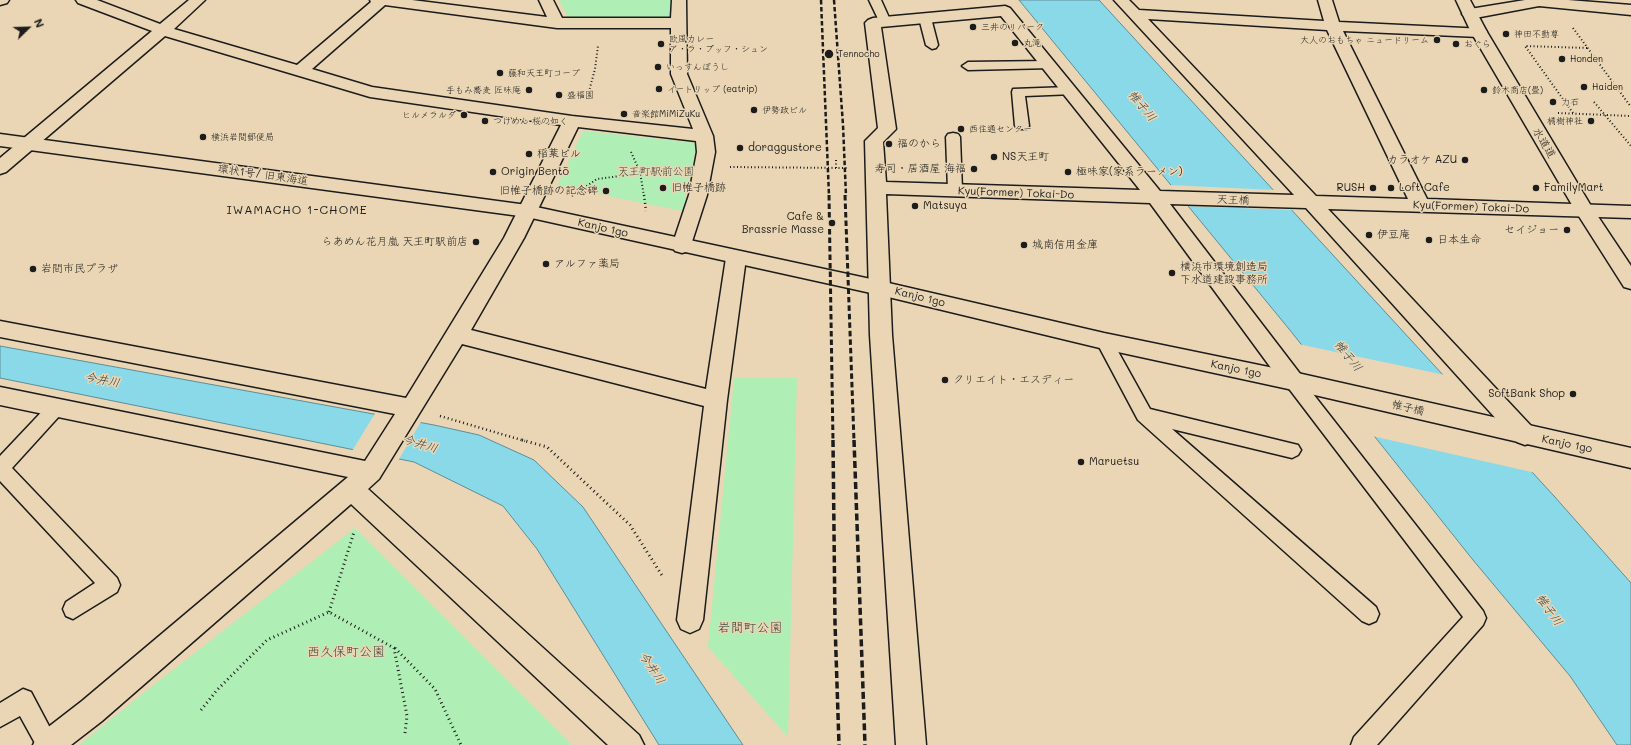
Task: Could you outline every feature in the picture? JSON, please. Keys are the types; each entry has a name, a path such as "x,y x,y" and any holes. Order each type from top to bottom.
{"street":[{"path":"83,0 162,30 370,92 576,121 704,136"},
{"path":"0,168 198,0"},
{"path":"300,71 380,0 558,23 680,23"},
{"path":"546,0 558,23"},
{"path":"679,0 679,74 704,136 706,152 691,220 682,246"},
{"path":"1121,0 1311,202 1514,433"},
{"path":"1325,0 1333,26 1421,205"},
{"path":"1467,7 1539,2 1584,3 1631,10"},
{"name":"水道道","path":"1467,7 1479,32 1584,210 1631,282"},
{"path":"911,745 881,335 877,188 874,141 887,129 873,23 1005,11 1303,383"},
{"path":"1134,14 1333,26 1479,32"},
{"path":"48,745 98,706 371,472 457,335 514,238 576,121"},
{"name":"環状1号/ 旧東海道","path":"0,140 527,211"},
{"name":"Kyu(Former) Tokai-Do","path":"877,188 1156,198"},
{"name":"天王橋","path":"1156,198 1311,202"},
{"name":"Kyu(Former) Tokai-Do","path":"1311,202 1631,212"},
{"name":"Kanjo 1go","path":"527,211 736,258 880,288 1104,341 1303,383"},
{"path":"690,620 716,400 736,258"},
{"path":"0,330 412,408"},
{"path":"457,335 716,400"},
{"name":"帷子橋","path":"1303,383 1514,433"},
{"path":"0,396 371,472"},
{"name":"Kanjo 1go","path":"1514,433 1631,458"},
{"path":"351,489 629,745"}],"lane":[{"path":"875,0 885,22"},
{"path":"925,18 932,45"},
{"path":"968,66 1048,65"},
{"path":"1022,126 1018,92 1069,91"},
{"path":"953,137 955,190"},
{"path":"1104,341 1144,414 1369,614"},
{"path":"1303,383 1476,618 1362,745"},
{"path":"56,408 0,468 110,584 73,609"},
{"path":"1144,414 1292,450"},
{"path":"0,716 23,700 48,745"}],"path":[{"path":"1555,3 1631,107"},
{"path":"576,121 595,70 601,23"},
{"path":"1573,113 1525,46 1588,48"},
{"path":"1594,102 1631,146"},
{"path":"1526,112 1631,116"},
{"path":"599,124 627,148 634,158 640,172 646,211"},
{"path":"836,160 836,168"},
{"path":"412,408 547,447 630,525 690,620"},
{"path":"202,710 217,690 267,640 329,612 355,528 373,509"},
{"path":"329,612 394,648 435,689 461,745"},
{"path":"394,648 407,716 405,733"}],"green space":[{"path":"559,0 674,0 676,21 569,19"},
{"name":"天王町駅前公園","path":"583,131 697,143 683,211 557,186"},
{"name":"岩間町公園","path":"734,378 797,378 788,737 708,647"},
{"name":"西久保町公園","path":"355,528 572,745 79,745 151,687"}],"water":[{"name":"帷子川","path":"1019,0 1099,0 1554,496 1631,583 1631,745 1617,745 1570,676 1473,560 1289,329"},
{"name":"今井川","path":"0,346 434,425 479,435 534,460 583,507 743,745 659,745 537,549 503,506 414,462 0,378"}],"pier":[{"path":"1168,185 1275,190 1294,210 1185,206"},
{"path":"1298,344 1445,375 1536,473 1372,436"},
{"path":"376,412 422,420 398,461 352,451"}],"railway":[{"path":"821,0 829,196"},
{"path":"834,0 843,125 846,196"},
{"path":"829,195 833,441"},
{"path":"845,195 854,441"},
{"path":"833,440 835,623 839,745"},
{"path":"854,440 865,745"}],"place":[{"name":"三井のリパーク","path":"973,27"},
{"name":"神田不動尊","path":"1506,34"},
{"name":"大人のおもちゃ ニュードリーム","path":"1437,40"},
{"name":"丸滝","path":"1015,43"},
{"name":"欧風カレー ア・ラ・ブッフ・シュン","path":"661,44"},
{"name":"おぐら","path":"1456,44"},
{"name":"Tennocho","path":"829,54"},
{"name":"Honden","path":"1562,59"},
{"name":"いっすんぼうし","path":"658,67"},
{"name":"藤和天王町コープ","path":"500,73"},
{"name":"Haiden","path":"1584,87"},
{"name":"イートリップ (eatrip)","path":"659,89"},
{"name":"手もみ蕎麦 匠味庵","path":"529,90"},
{"name":"鈴木商店(畳)","path":"1484,90"},
{"name":"盛福園","path":"559,95"},
{"name":"力石","path":"1553,102"},
{"name":"伊勢政ビル","path":"754,110"},
{"name":"音楽館MiMiZuKu","path":"624,114"},
{"name":"ヒルメラルダ","path":"464,115"},
{"name":"つけめん 桜の如く","path":"485,121"},
{"name":"橘樹神社","path":"1591,121"},
{"name":"西住通センター","path":"961,129"},
{"name":"横浜岩間郵便局","path":"203,137"},
{"name":"福のから","path":"889,144"},
{"name":"doraggustore","path":"740,148"},
{"name":"稲葉ビル","path":"529,154"},
{"name":"NS天王町","path":"994,157"},
{"name":"カラオケ AZU","path":"1465,160"},
{"name":"寿司・居酒屋 海福","path":"974,169"},
{"name":"Origin Bentō","path":"493,172"},
{"name":"極味家(家系ラーメン)","path":"1068,172"},
{"name":"旧帷子橋跡","path":"663,188"},
{"name":"RUSH","path":"1373,188"},
{"name":"Loft Cafe","path":"1391,188"},
{"name":"FamilyMart","path":"1536,188"},
{"name":"旧帷子橋跡の記念碑","path":"606,191"},
{"name":"Matsuya","path":"915,206"},
{"name":"Cafe & Brassrie Masse","path":"832,223"},
{"name":"セイジョー","path":"1567,230"},
{"name":"伊豆庵","path":"1369,235"},
{"name":"日本生命","path":"1429,240"},
{"name":"らあめん花月嵐 天王町駅前店","path":"476,242"},
{"name":"城南信用金庫","path":"1024,245"},
{"name":"アルファ薬局","path":"546,264"},
{"name":"岩間市民プラザ","path":"33,269"},
{"name":"横浜市環境創造局 下水道建設事務所","path":"1172,273"},
{"name":"クリエイト・エスディー","path":"945,380"},
{"name":"SoftBank Shop","path":"1573,394"},
{"name":"Maruetsu","path":"1081,462"}],"district":[{"name":"IWAMACHO 1-CHOME","path":"297,210"}]}
